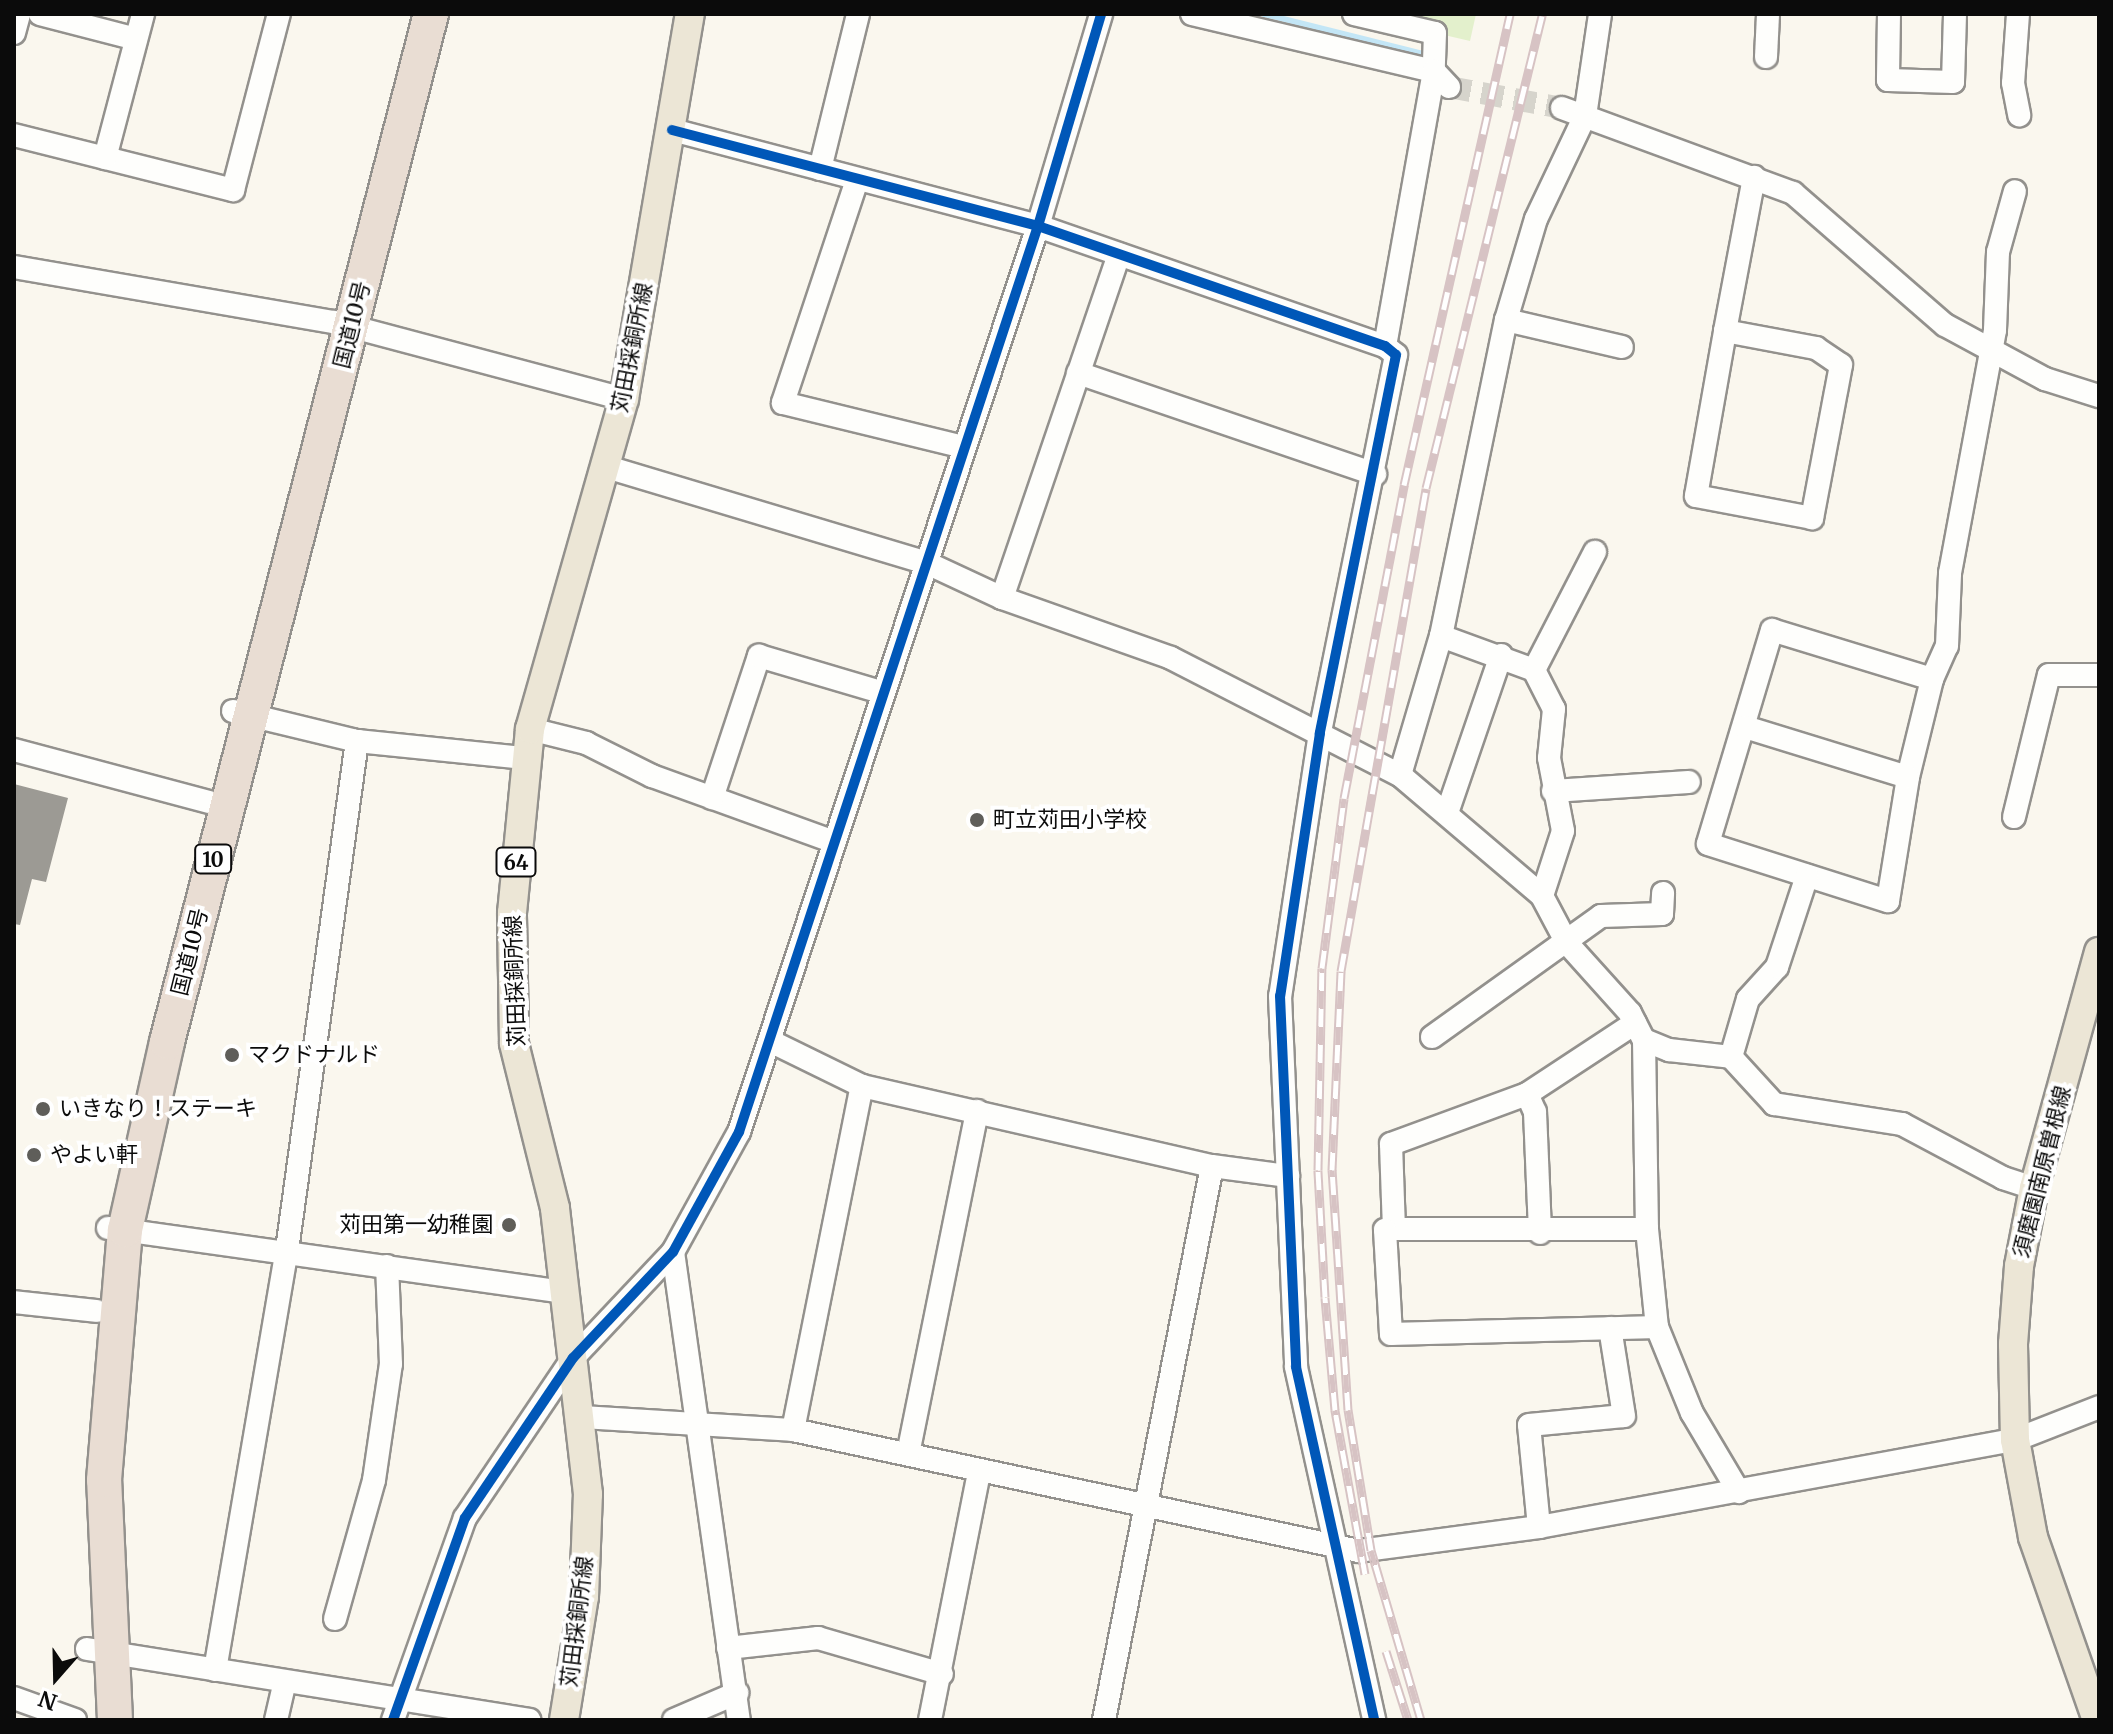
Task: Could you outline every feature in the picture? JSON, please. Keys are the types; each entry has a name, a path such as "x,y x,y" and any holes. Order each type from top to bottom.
{"highway":[{"name":"国道10号","path":"343,324 412,14"},
{"name":"国道10号","path":"115,1720 97,1650 86,1428 97,1311 241,713 343,324 431,14"},
{"name":"国道10号","path":"93,1720 116,1229 151,1022 209,802 241,713"}],"main road":[{"name":"苅田採銅所線","path":"564,1720 584,1597 588,1494 555,1208 514,1043 512,913 530,729 624,399 690,14"},
{"name":"須磨園南原曽根線","path":"2097,1720 2033,1537 2015,1440 2016,1297 2034,1188 2099,952"}],"street":[{"path":"14,33 19,14"},
{"path":"40,14 136,39"},
{"path":"105,158 143,14"},
{"path":"14,135 233,190 279,14"},
{"path":"820,169 858,14"},
{"path":"395,1711 465,1518 573,1358 673,1252 723,1169 770,1041 1038,226 1101,14"},
{"path":"1192,14 1442,79"},
{"path":"1354,14 1435,33 1442,79 1385,346"},
{"path":"1400,775 1441,636 1506,320 1536,219 1585,116 1600,14"},
{"path":"1766,57 1768,14"},
{"path":"1889,14 1888,80 1953,82 1955,14"},
{"path":"2018,14 2013,83 2019,115"},
{"path":"1562,108 1793,193 1945,325 1990,353 2099,396"},
{"path":"672,130 1038,226 1385,346 1396,355 1375,474 1320,733 1280,996 1296,1367 1332,1548 1374,1720"},
{"path":"1725,331 1816,348 1841,365 1812,518 1696,496 1725,331 1754,177"},
{"path":"857,180 783,403 964,447"},
{"path":"1932,679 1772,630 1708,844 1888,901 1908,777 1932,679 1947,646 1950,573 1990,353 1998,252 2015,191"},
{"path":"1002,598 1119,254"},
{"path":"14,267 343,324 624,399"},
{"path":"1506,320 1622,347"},
{"path":"1078,373 1375,474"},
{"path":"607,467 927,563 1002,598 1171,658 1320,733 1400,775 1542,896 1567,943 1640,1031 1669,1050 1731,1057 1774,1104 1902,1124 2003,1178 2034,1188"},
{"path":"1534,670 1595,552"},
{"path":"1441,636 1501,655 1534,670 1554,709 1553,791 1563,831 1542,896"},
{"path":"1447,813 1501,655"},
{"path":"712,798 759,656 884,693"},
{"path":"2014,817 2049,675 2099,675"},
{"path":"241,713 357,741 525,758"},
{"path":"1745,727 1908,777"},
{"path":"530,729 586,743 712,798 834,842"},
{"path":"215,1670 287,1250 357,741"},
{"path":"14,750 209,802"},
{"path":"1553,791 1689,782"},
{"path":"1731,1057 1748,999 1777,967 1807,876"},
{"path":"1432,1037 1601,916 1662,914 1663,893"},
{"path":"1394,1229 1391,1144 1527,1094 1640,1031"},
{"path":"1640,1031 1647,1229 1657,1327 1692,1413 1739,1492"},
{"path":"770,1041 862,1086 1212,1166 1288,1176"},
{"path":"793,1430 862,1086"},
{"path":"1527,1094 1535,1112 1540,1233"},
{"path":"908,1454 977,1111"},
{"path":"1104,1720 1148,1509 1212,1166"},
{"path":"116,1229 287,1250 565,1292"},
{"path":"1647,1229 1540,1233 1385,1230 1391,1334 1657,1327"},
{"path":"673,1252 703,1429 739,1720"},
{"path":"335,1619 374,1480 391,1364 387,1266"},
{"path":"14,1302 97,1311"},
{"path":"1539,1527 1529,1425 1624,1416 1610,1328"},
{"path":"581,1417 703,1429 793,1430 908,1454 979,1473 1332,1548 1359,1551 1539,1527 2015,1440 2099,1407"},
{"path":"930,1720 942,1674 979,1473"},
{"path":"728,1648 818,1638 942,1674"},
{"path":"97,1650 285,1682 395,1711 529,1720"},
{"path":"276,1720 285,1682"},
{"path":"674,1720 737,1693"},
{"path":"14,1698 75,1720"}],"green space":[{"path":"1354,14 1476,14 1470,41"}],"building":[{"path":"14,784 68,798 46,882 32,879 20,925 14,924"}],"waterway":[{"path":"1264,14 1431,56"}],"tunnel":[{"path":"1449,87 1562,108"}],"railway":[{"path":"1365,1574 1335,1410 1325,1297 1318,1170 1322,968 1344,798 1404,485 1510,14"},
{"path":"1421,1720 1371,1550 1348,1410 1332,1170 1341,971 1426,488 1542,14"},
{"path":"1386,1651 1408,1720"}],"cycle path":[{"path":"393,1720 465,1518 573,1358 673,1252 739,1132 1038,226 1101,14"},
{"path":"672,130 1038,226 1385,346 1396,355 1320,733 1280,996 1296,1367 1374,1720"}],"place":[{"name":"町立苅田小学校","path":"977,820"},
{"name":"マクドナルド","path":"232,1055"},
{"name":"いきなり！ステーキ","path":"43,1109"},
{"name":"やよい軒","path":"34,1155"},
{"name":"苅田第一幼稚園","path":"509,1225"}]}
